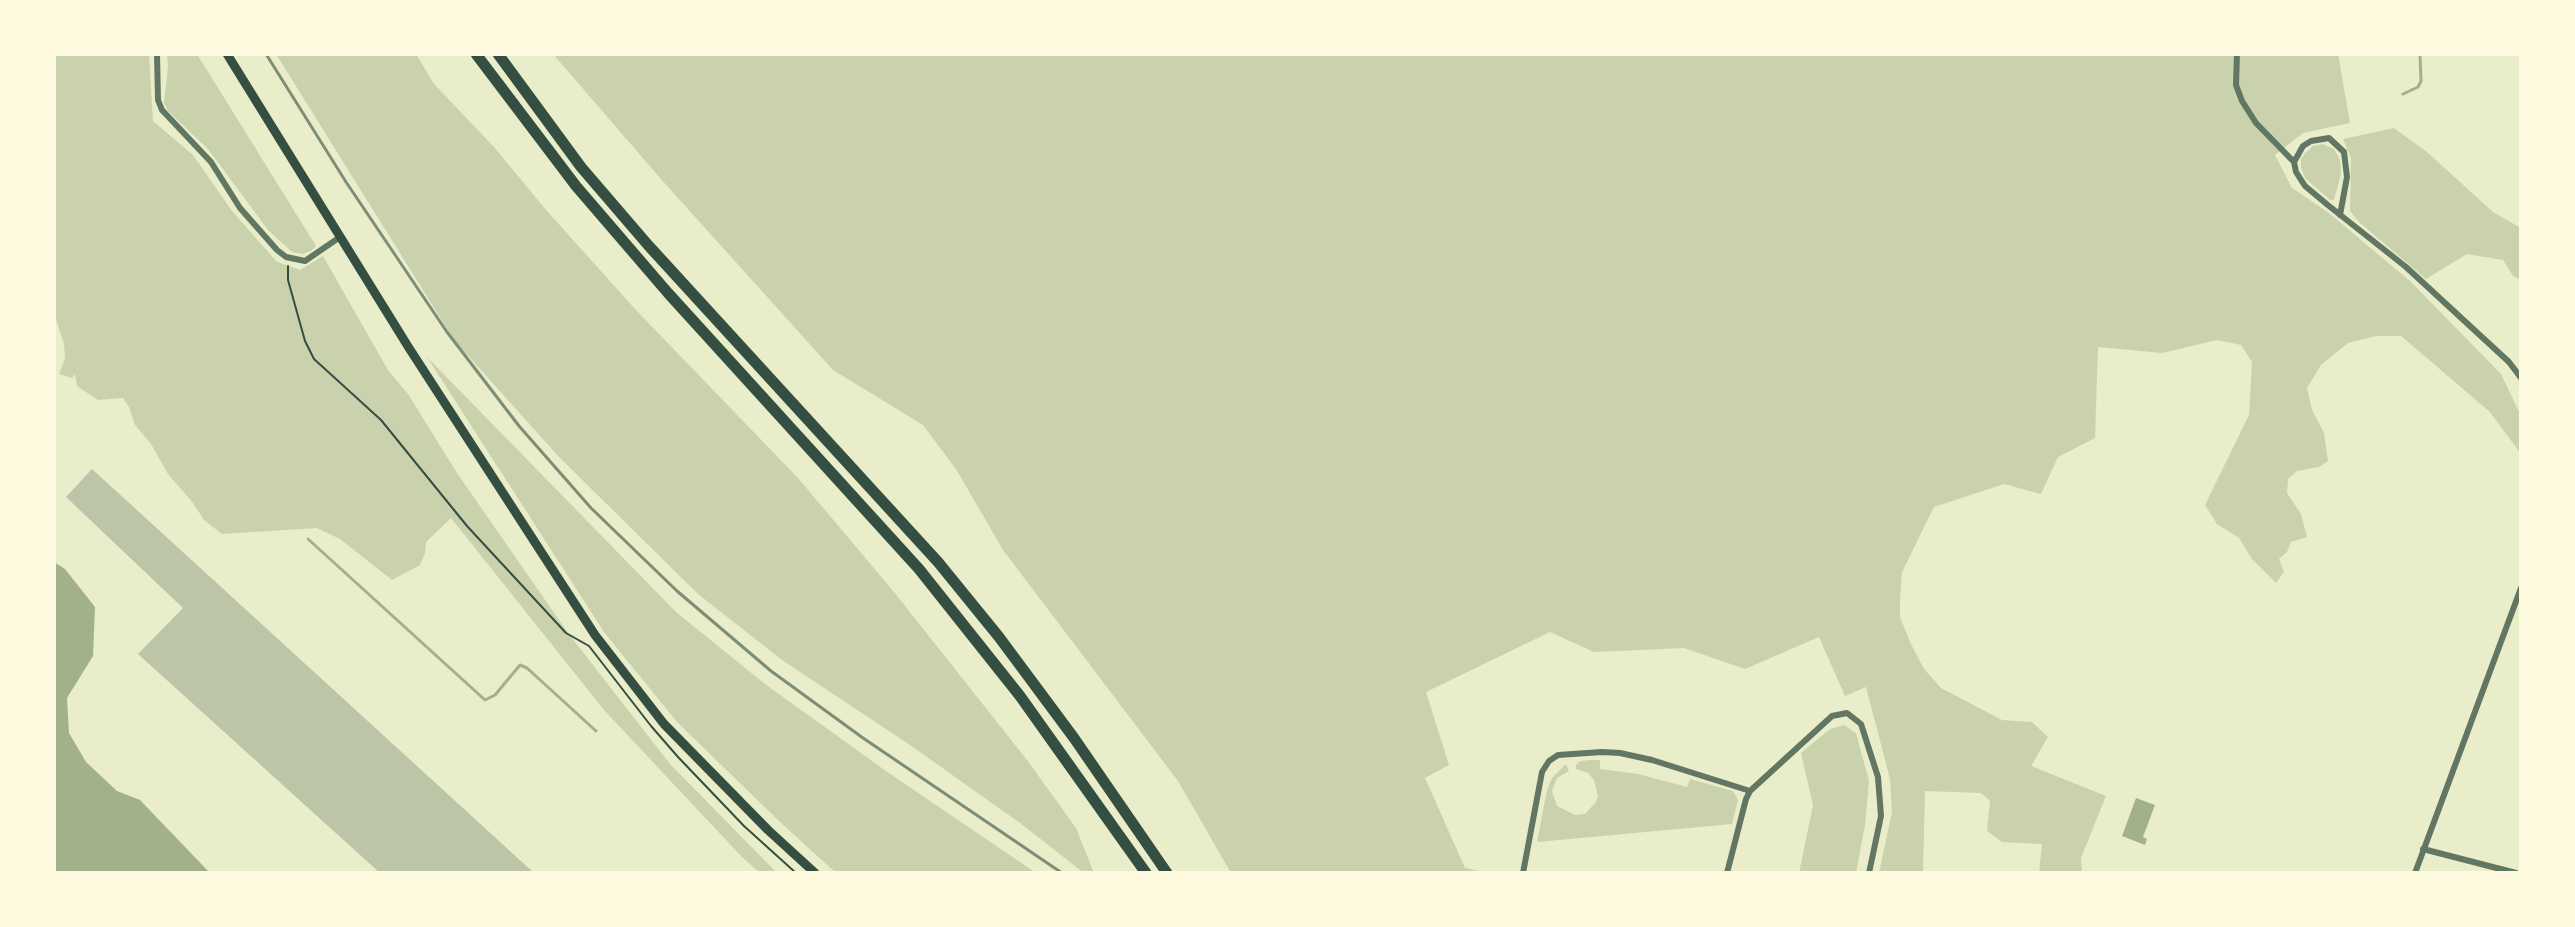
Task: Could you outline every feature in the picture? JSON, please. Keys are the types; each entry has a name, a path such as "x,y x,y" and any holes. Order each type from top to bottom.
{"highway":[{"path":"476,54 576,186 919,569 1020,696 1146,873"},
{"path":"498,54 581,167 648,245 938,562 999,637 1074,738 1167,873"}],"main road":[{"path":"227,54 423,371 595,635 674,735 815,873"}],"street":[{"path":"157,54 158,100 162,110 211,162 240,208 286,257 305,261 340,237"},
{"path":"2237,54 2236,85 2242,101 2256,123 2294,162 2305,186 2417,277 2509,362 2521,378"},
{"path":"2294,162 2303,146 2311,141 2329,138 2337,143 2344,152 2347,177 2340,215"},
{"path":"2415,873 2521,588"},
{"path":"1727,873 1750,791 1832,716 1847,713 1856,719 1864,731 1878,777 1881,816 1869,873"},
{"path":"1523,873 1542,772 1549,761 1558,755 1620,753 1750,791"},
{"path":"2423,849 2516,873"}],"path":[{"path":"286,257 288,280 305,341 314,359 381,420 467,526 566,633 589,646 678,757 744,826 796,873"}],"shaded area":[{"path":"54,54 149,54 153,121 193,155 232,211 277,262 300,270 323,256 388,370 408,394 457,473 568,633 670,764 777,873 760,873 741,856 604,710 451,518 426,542 420,565 392,580 340,539 317,528 222,534 204,520 168,474 151,444 135,425 123,398 98,400 77,386 75,374 72,378 59,374 65,358 54,313"},
{"path":"167,54 197,54 316,246 311,251 302,254 292,252 268,230 208,149 168,111 164,103"},
{"path":"276,54 416,54 434,84 494,147 635,309 798,478 894,592 1027,760 1076,828 1094,873 1084,873 910,745 782,660 698,594 559,457 454,340"},
{"path":"553,54 2338,54 2350,123 2303,133 2275,155 2292,188 2329,213 2411,282 2501,374 2521,416 2521,454 2490,412 2401,336 2376,336 2348,343 2321,365 2307,388 2312,410 2324,433 2328,461 2319,467 2297,471 2288,479 2287,493 2301,514 2307,537 2291,542 2287,552 2279,559 2284,572 2276,583 2252,559 2239,538 2217,524 2205,505 2249,415 2252,362 2241,345 2217,340 2162,353 2098,347 2095,438 2058,457 2041,494 2004,484 1934,507 1902,572 1900,598 1900,617 1910,642 1924,669 1941,688 2002,720 2032,722 2048,737 2031,766 2106,796 2081,858 2082,873 2039,873 2042,844 2002,842 1987,831 1990,801 1981,793 1925,791 1923,873 1879,873 1892,812 1890,779 1866,687 1845,696 1819,637 1745,669 1684,648 1594,652 1550,632 1426,692 1449,765 1425,778 1465,868 1488,873 1231,873 1178,781 1003,550 956,469 923,425 833,370"},
{"path":"2394,128 2427,152 2493,212 2521,228 2521,280 2513,276 2503,260 2467,254 2426,279 2359,222 2350,211 2351,158 2343,139"},
{"path":"2323,144 2334,149 2340,160 2341,174 2334,200 2330,200 2305,178 2301,167 2305,153 2313,146"},
{"path":"427,357 676,612 765,684 1036,873 836,873 677,722 604,632"},
{"path":"54,562 65,569 95,607 93,656 67,698 69,733 86,762 117,791 140,800 210,873 54,873"},
{"path":"1844,725 1856,733 1869,781 1856,873 1799,873 1813,805 1801,753 1830,729"},
{"path":"1600,760 1600,769 1638,774 1687,787 1690,779 1733,791 1738,800 1732,824 1537,842 1552,778 1566,764 1569,771 1557,778 1552,791 1557,806 1575,815 1585,814 1598,796 1594,780 1588,773 1576,769 1576,765 1580,761"},
{"path":"2136,798 2155,805 2143,837 2147,839 2145,845 2122,836"}],"building":[{"path":"92,469 534,873 380,873 138,654 183,608 66,497"}],"waterway":[{"path":"2403,94 2418,87 2421,81 2420,54"},
{"path":"308,539 485,700 495,695 520,665 596,731"}],"railway":[{"path":"266,54 346,182 447,332 519,426 591,508 677,591 771,671 863,738 1062,873"}]}
